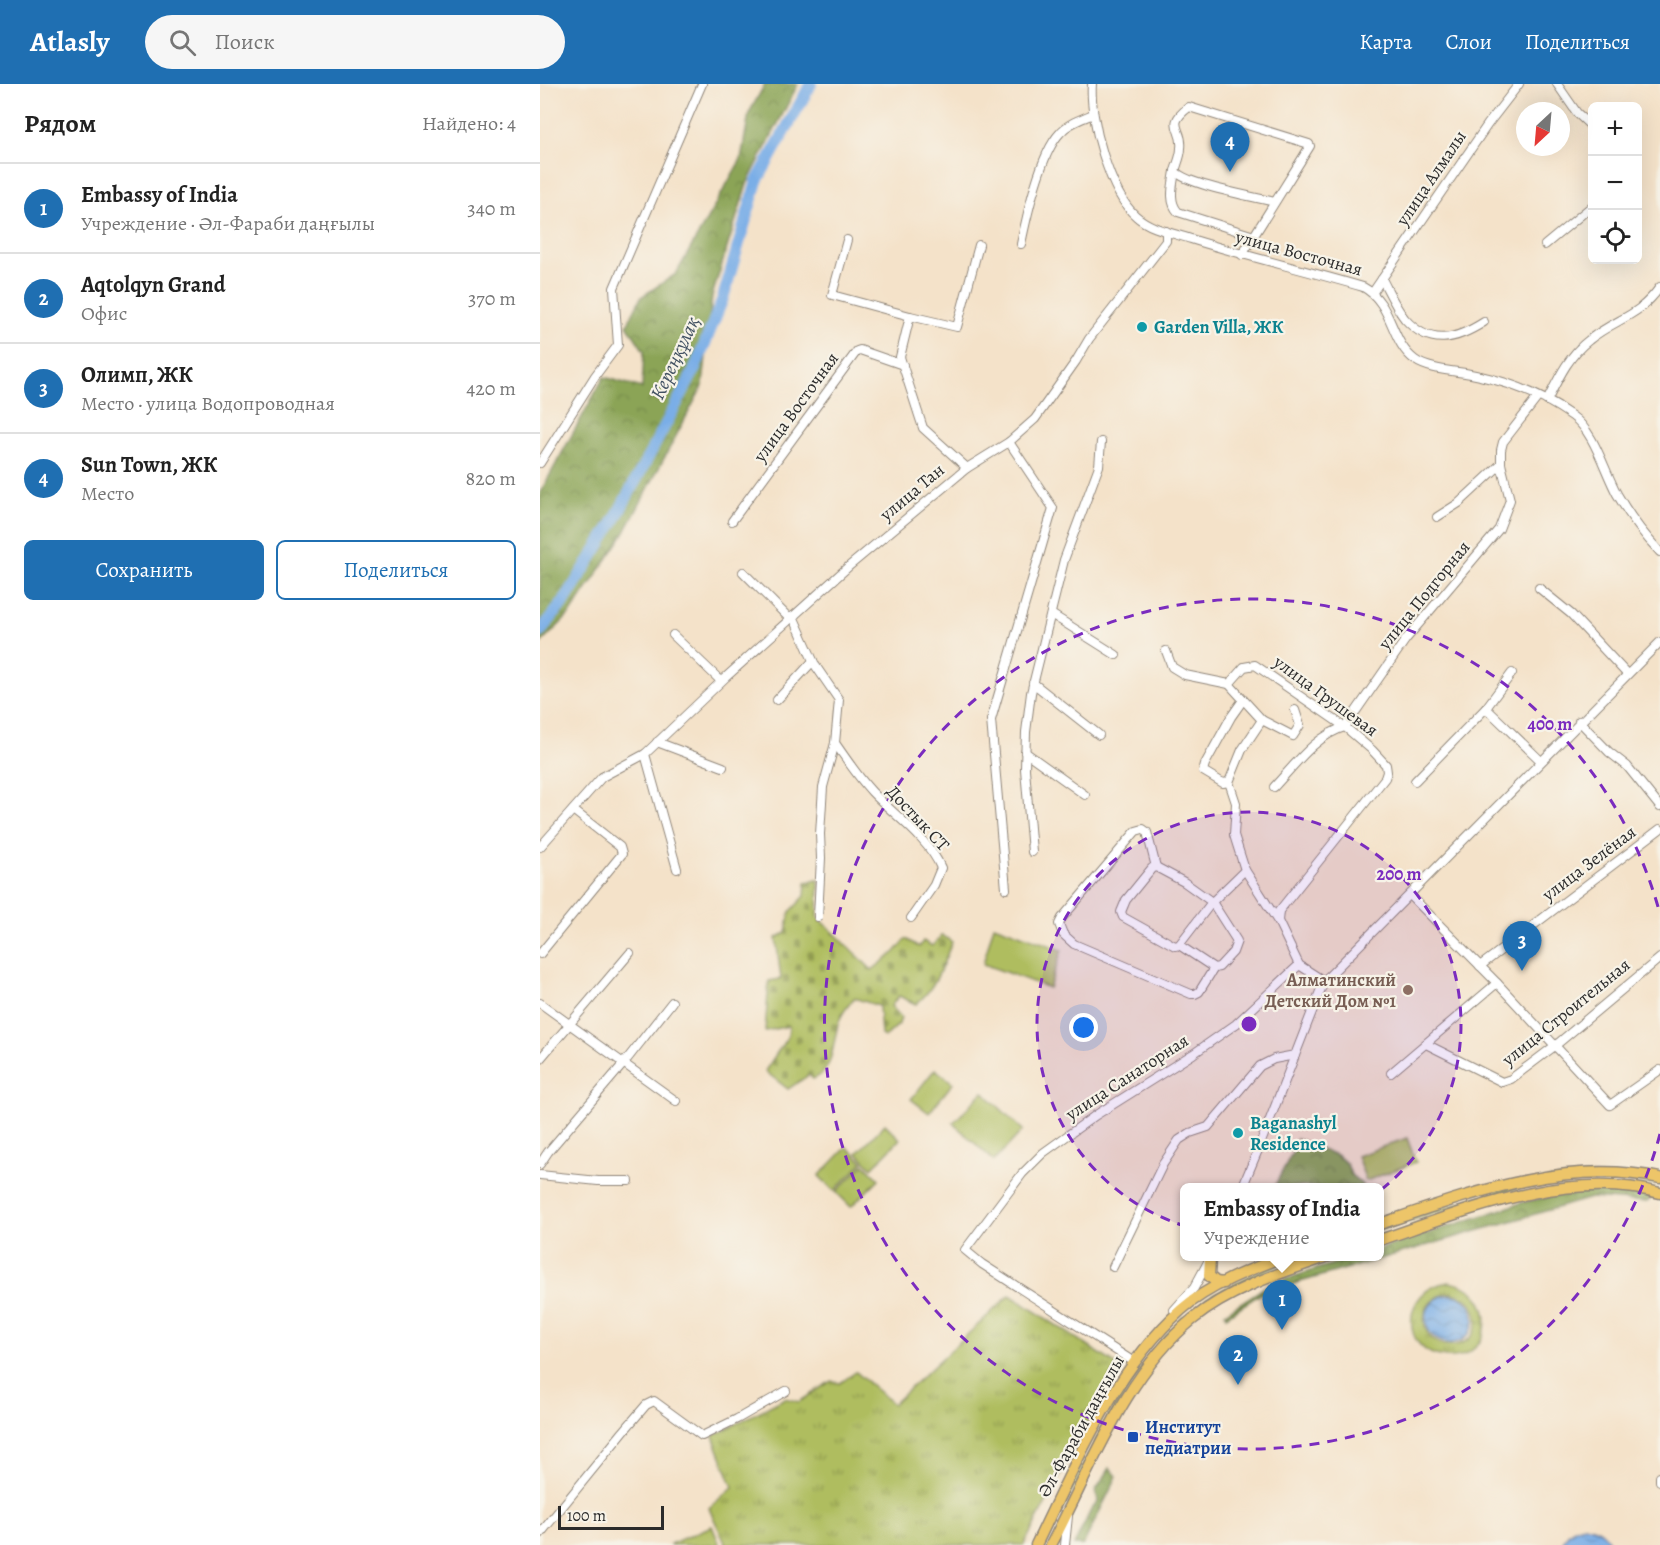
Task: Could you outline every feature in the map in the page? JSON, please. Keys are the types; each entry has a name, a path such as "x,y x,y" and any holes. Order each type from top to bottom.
{"main road":[{"path":"1384,1223 1536,1178 1614,1172 1660,1178"},
{"path":"1384,1239 1509,1198 1559,1189 1614,1186 1660,1193"},
{"path":"1210,1261 1209,1276 1216,1282 1224,1283"},
{"name":"Әл-Фараби даңғылы","path":"1036,1545 1108,1403 1134,1362 1182,1310 1224,1283 1276,1261"},
{"name":"Әл-Фараби даңғылы","path":"1052,1545 1124,1404 1148,1367 1180,1331 1194,1318 1246,1288 1317,1261"}],"street":[{"path":"540,463 595,376 618,345 614,288 702,84"},
{"path":"1021,244 1035,188 1052,144 1064,129 1093,114 1092,84"},
{"name":"улица Алмалы","path":"1373,292 1488,124 1519,84"},
{"path":"1557,84 1577,113 1588,123"},
{"path":"1242,255 1254,236 1310,146 1307,142 1189,107 1177,119 1176,129 1181,139 1181,148 1175,171 1173,206 1178,212 1254,236"},
{"name":"улица Восточная","path":"1093,114 1112,177 1120,195 1134,215 1166,231 1242,255 1357,285 1373,292 1384,308 1402,345 1417,362 1492,379 1547,401 1570,414 1584,427 1617,493 1643,535 1660,552"},
{"path":"1175,171 1183,178 1275,202"},
{"path":"1545,245 1588,210"},
{"name":"улица Тан","path":"540,847 602,777 645,754 721,681 848,567 967,468 1008,442 1035,419 1044,409 1089,339 1166,241 1166,231"},
{"path":"847,240 832,295 957,327 979,244"},
{"path":"1382,279 1405,319 1426,336 1444,339 1467,333 1484,322"},
{"path":"1547,401 1566,365 1589,340 1642,308 1660,287"},
{"path":"910,316 900,357 923,428 967,468"},
{"name":"улица Восточная","path":"732,521 857,351 860,350 903,365"},
{"name":"улица Подгорная","path":"1274,787 1322,739 1345,727 1406,639 1499,529 1510,500 1501,464 1503,442 1538,397"},
{"path":"1006,889 991,720 1053,508 1008,442"},
{"path":"1032,852 1024,769 1026,732 1034,683 1064,560 1099,466 1101,442"},
{"path":"1437,516 1459,502 1501,464"},
{"path":"743,572 792,618 813,661 839,700 835,743 823,787 818,917"},
{"path":"1539,588 1571,614 1627,674"},
{"path":"1051,615 1116,655"},
{"path":"673,635 721,681"},
{"path":"1244,1183 1324,981 1579,721 1660,642"},
{"path":"1166,651 1172,667 1185,675 1229,684 1262,720 1293,736 1300,725 1295,710"},
{"path":"777,700 813,661"},
{"name":"улица Грушевая","path":"1229,684 1244,667 1255,665 1345,727 1372,750 1386,765 1388,772 1279,911 1278,921"},
{"path":"1415,781 1486,708 1512,673"},
{"path":"1034,683 1099,735"},
{"path":"1229,782 1223,783 1203,771 1231,717 1243,700"},
{"path":"1486,708 1541,761"},
{"path":"1262,720 1242,750 1229,782 1236,803 1234,835 1245,870 1278,921 1299,964 1324,981"},
{"path":"1579,721 1609,752 1628,766 1660,807"},
{"path":"657,742 723,767"},
{"name":"Достык СТ","path":"835,743 873,793 938,859 941,868 934,885 911,918"},
{"path":"1025,752 1085,795"},
{"path":"645,754 677,869"},
{"path":"540,954 622,854 620,847 573,810"},
{"name":"улица Зелёная","path":"1480,966 1660,828"},
{"path":"1156,867 1152,868 1126,900 1121,912 1123,917 1175,946 1179,945 1214,968 1219,968 1233,952 1237,941 1212,902 1184,882 1156,867 1147,832 1143,829 1136,831 1062,918 1059,924 1063,934 1074,944 1191,994 1199,992 1214,968"},
{"path":"1179,945 1212,902 1245,870"},
{"path":"1410,895 1497,983 1610,1105 1660,1070"},
{"path":"540,1059 630,953"},
{"name":"улица Строительная","path":"1426,1044 1502,1082 1511,1079 1556,1045 1660,958"},
{"name":"улица Санаторная","path":"1134,1362 982,1264 965,1250 1022,1174 1043,1153 1096,1115 1236,1024 1299,964"},
{"path":"1391,1073 1497,983"},
{"path":"540,1164 672,1002"},
{"path":"540,1003 676,1101"},
{"path":"1113,1267 1163,1164 1179,1140 1190,1133 1208,1127 1260,1066 1274,1059 1295,1055"},
{"path":"540,1175 598,1181 629,1181"},
{"path":"1134,1362 1158,1327 1194,1288 1208,1261"},
{"path":"540,1534 623,1432 646,1406 654,1401 702,1436 786,1391"},
{"path":"1065,1545 1068,1514"}],"green space":[{"path":"765,84 798,84 747,184 712,296 703,385 625,532 571,613 540,644 540,493 604,377 642,388 644,351 627,325 641,297 676,274 741,159 749,113"},
{"path":"819,880 818,917 872,970 895,952 906,939 919,947 923,941 932,946 942,935 952,942 938,975 923,998 916,1004 899,996 891,1006 901,1017 899,1024 885,1037 881,1035 879,1006 854,998 844,1011 837,1026 830,1061 826,1069 813,1079 809,1075 788,1089 765,1071 788,1036 789,1026 765,1031 769,981 781,979 776,938 786,933 790,912 805,896 806,882"},
{"path":"994,925 1062,950 1049,988 983,964"},
{"path":"935,1069 953,1083 929,1113 911,1099"},
{"path":"983,1092 1023,1130 994,1161 953,1123"},
{"path":"885,1124 900,1139 872,1168 857,1153"},
{"path":"1407,1138 1416,1162 1366,1181 1357,1156"},
{"path":"1297,1139 1338,1156 1347,1164 1351,1175 1361,1183 1276,1183"},
{"path":"847,1147 863,1162 834,1191 819,1176"},
{"path":"864,1164 879,1179 851,1207 836,1192"},
{"path":"1587,1175 1660,1181 1660,1184 1587,1179 1528,1185 1384,1229 1384,1226 1526,1182"},
{"path":"1596,1191 1653,1196 1647,1202 1591,1198 1384,1258 1384,1248 1524,1202"},
{"path":"1290,1261 1208,1300 1206,1298 1275,1263"},
{"path":"1342,1261 1373,1261 1262,1293 1226,1316 1225,1313 1270,1284"},
{"path":"1449,1282 1466,1287 1478,1297 1484,1310 1486,1324 1475,1348 1462,1355 1446,1357 1431,1353 1420,1345 1413,1334 1414,1308 1421,1296 1433,1287","holes":["1447,1293 1459,1295 1474,1308 1477,1318 1476,1327 1465,1342 1454,1345 1443,1344 1434,1340 1428,1333 1425,1314 1429,1305 1436,1298"]},
{"path":"1010,1295 1117,1365 1024,1545 726,1545 709,1508 733,1487 713,1436 785,1398 799,1402 831,1381 840,1383 856,1372 893,1404"},
{"path":"1183,1316 1184,1319 1153,1353 1115,1411 1045,1545 1040,1545 1112,1410 1152,1351"},
{"path":"1110,1468 1117,1476 1083,1545 1074,1545 1091,1510 1098,1502 1096,1490"},
{"path":"712,1526 720,1545 670,1545 670,1544"}],"water":[{"path":"1445,1295 1455,1295 1467,1302 1474,1314 1474,1324 1467,1336 1455,1343 1445,1343 1430,1332 1426,1324 1426,1314 1437,1299"},
{"path":"1588,1526 1602,1532 1610,1545 1562,1545 1572,1531"}],"waterway":[{"name":"Кереңқұлақ","path":"540,632 565,600 614,521 694,371 723,298 757,181 811,84"}],"place":[{"name":"Sun Town, ЖК","path":"1230,172"},
{"name":"Garden Villa, ЖК","path":"1142,327"},
{"name":"Олимп, ЖК","path":"1522,971"},
{"name":"Алматинский Детский Дом №1","path":"1408,990"},
{"name":"Baganashyl Residence","path":"1238,1133"},
{"name":"Embassy of India","path":"1282,1330"},
{"name":"Aqtolqyn Grand","path":"1238,1385"},
{"name":"Институт педиатрии","path":"1133,1437"}]}
